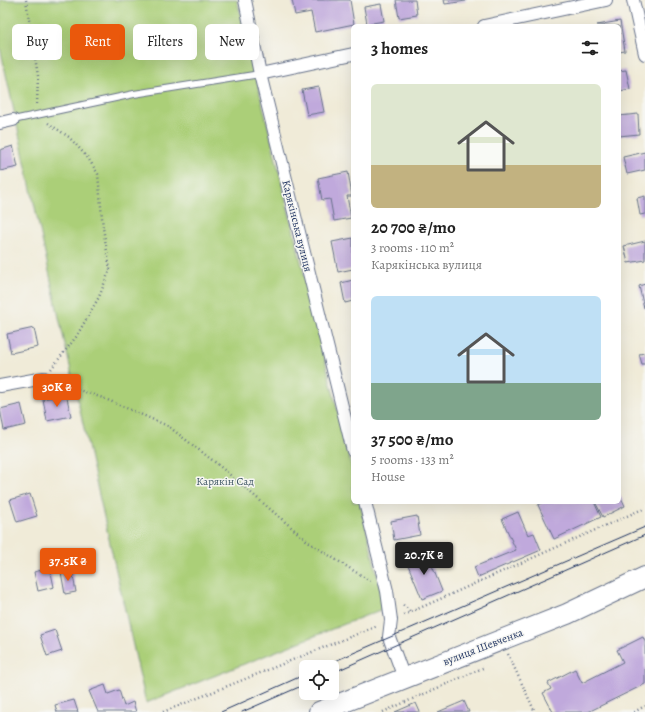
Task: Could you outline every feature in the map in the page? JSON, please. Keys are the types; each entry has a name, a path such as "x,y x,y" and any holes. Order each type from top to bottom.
{"main road":[{"name":"вулиця Шевченка","path":"322,711 567,614 645,576"}],"street":[{"name":"Карякінська вулиця","path":"245,0 260,74 351,443"},
{"path":"493,24 606,0"},
{"path":"633,0 645,54"},
{"path":"260,74 351,54"},
{"path":"0,123 13,120"},
{"path":"0,386 44,378"},
{"path":"366,504 387,590 391,620 389,637 404,678"}],"lane":[{"path":"13,120 134,94 260,74"}],"path":[{"path":"26,0 38,76 36,115 68,137 88,158 98,174 103,228 110,269 99,297 76,337 44,378 103,398 168,426 216,463 311,544 357,574 387,590 411,612"},
{"path":"508,654 535,712"},
{"path":"634,712 645,706"}],"green space":[{"name":"Карякін Сад","path":"0,0 237,0 243,24 205,24 205,60 252,60 351,466 351,504 360,504 385,608 146,703 0,47"}],"building":[{"path":"292,0 350,0 354,24 315,32 311,12 295,15"},
{"path":"396,0 415,0 417,15 399,18"},
{"path":"444,0 466,0 466,1 445,4"},
{"path":"381,4 384,21 367,24 364,7"},
{"path":"620,21 620,24 603,24"},
{"path":"621,27 625,51 621,52"},
{"path":"626,70 630,89 621,91 621,71"},
{"path":"319,87 324,112 307,115 302,90"},
{"path":"638,114 639,134 621,136 621,116"},
{"path":"13,146 18,167 0,171 0,150"},
{"path":"645,152 645,170 627,174 623,157"},
{"path":"348,172 351,196 347,196 351,218 334,221 330,199 322,200 318,178"},
{"path":"645,196 645,214 640,215 637,198"},
{"path":"351,238 351,269 338,272 332,242"},
{"path":"645,241 645,260 628,263 624,246"},
{"path":"351,280 351,302 345,303 341,283"},
{"path":"645,284 645,308 644,308 639,286"},
{"path":"34,328 38,347 11,353 7,334"},
{"path":"645,353 645,364 642,364 639,354"},
{"path":"66,394 71,416 47,421 43,399"},
{"path":"21,404 26,425 4,430 0,409"},
{"path":"30,494 37,516 17,522 10,500"},
{"path":"621,497 625,506 603,517 596,504 621,504"},
{"path":"595,504 601,517 554,539 538,505"},
{"path":"518,512 528,535 534,533 541,550 478,577 474,567 516,550 502,519"},
{"path":"417,516 420,535 394,540 391,521"},
{"path":"427,553 442,591 422,599 406,560"},
{"path":"50,568 54,587 38,591 34,572"},
{"path":"72,570 76,592 65,594 61,572"},
{"path":"55,630 62,651 47,656 40,635"},
{"path":"643,637 645,642 645,684 588,712 553,712 543,693 551,689 548,683 575,669 582,683 623,662 617,650"},
{"path":"105,685 108,694 119,690 124,706 133,702 136,712 98,712 89,691"},
{"path":"74,700 78,712 57,712 55,705"},
{"path":"464,701 469,712 438,712"},
{"path":"416,703 420,712 395,712"}],"tram line":[{"path":"337,660 645,527"},
{"path":"339,670 645,535"},
{"path":"221,712 299,677"},
{"path":"242,712 299,687"}]}
